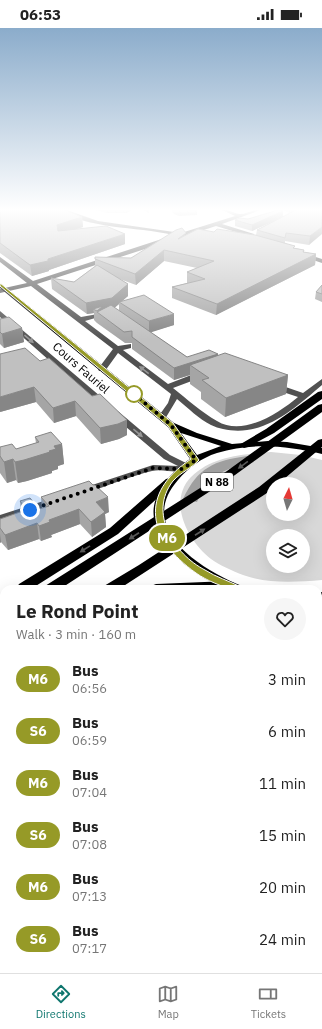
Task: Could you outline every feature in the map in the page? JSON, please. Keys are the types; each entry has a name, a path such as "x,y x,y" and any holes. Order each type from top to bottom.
{"highway":[{"path":"244,445 270,431 322,394"},
{"name":"N 88","path":"56,585 230,474 321,408"},
{"name":"N 88","path":"116,585 263,490 322,442"},
{"path":"27,585 114,532 170,481"}],"main road":[{"name":"Cours Fauriel","path":"1,289 162,417 171,425 196,460"},
{"name":"Cours Fauriel","path":"171,425 194,435 233,447"},
{"path":"227,585 201,572 179,555 165,536 159,516 161,498 170,481 184,467 196,460 213,452 233,447 244,445 286,444 322,451"}],"street":[{"path":"1,289 32,284 128,252"},
{"path":"293,252 322,261"},
{"path":"0,259 209,421 228,429 248,428 265,424 281,414 322,381"},
{"path":"79,320 111,312 117,316"},
{"name":"Cours Fauriel","path":"0,313 9,325 167,457 184,467"},
{"path":"102,369 117,349 128,346"},
{"path":"167,388 210,371"},
{"path":"268,383 304,396"},
{"path":"162,417 172,403 175,394"},
{"path":"74,494 153,468 184,467"},
{"path":"0,520 59,499"}],"shaded area":[{"path":"271,452 301,455 322,460 322,580 292,582 272,581 243,575 222,566 211,559 188,532 183,521 181,509 181,498 184,487 191,477 199,470 218,460 239,455"},
{"path":"247,456 254,462 235,467 220,474 207,485 197,502 183,499 195,479 208,467 225,460"}],"building":[{"path":"12,252 69,252 48,259 48,261 30,265"},
{"path":"140,252 161,252 135,274 95,259 95,257 131,258"},
{"path":"174,252 304,252 316,254 217,304 172,287 205,279 187,272 214,261"},
{"path":"97,265 128,284 112,298 86,303 51,278 74,282"},
{"path":"322,285 322,294 316,292"},
{"path":"144,295 174,314 149,321 119,302"},
{"path":"111,305 187,357 209,350 218,354 174,368 132,337 132,331 124,332 97,312"},
{"path":"103,306 97,311 93,309"},
{"path":"9,317 22,328 2,334 0,332 0,319"},
{"path":"25,348 40,361 49,358 92,396 100,394 127,420 118,424 100,428 75,401 53,408 34,387 0,397 0,354"},
{"path":"225,353 288,375 226,398 202,380 209,378 190,365"},
{"path":"51,432 62,444 54,446 56,449 49,451 50,452 15,462 13,459 4,462 0,456 0,447 12,444 16,449 39,442 35,437"},
{"path":"89,481 108,497 96,502 105,512 91,522 79,509 49,520 50,522 39,526 37,523 5,535 0,528 0,519 20,512 24,515 29,513 20,501 30,498 39,509 49,506 41,497"}],"bus line":[{"name":"M6","path":"0,285 171,425 196,460 182,469 170,481 161,498 159,516 165,536 179,555 201,572 227,585"}],"route":[{"path":"30,510 153,468 182,469 196,460 171,425 134,394"}]}
